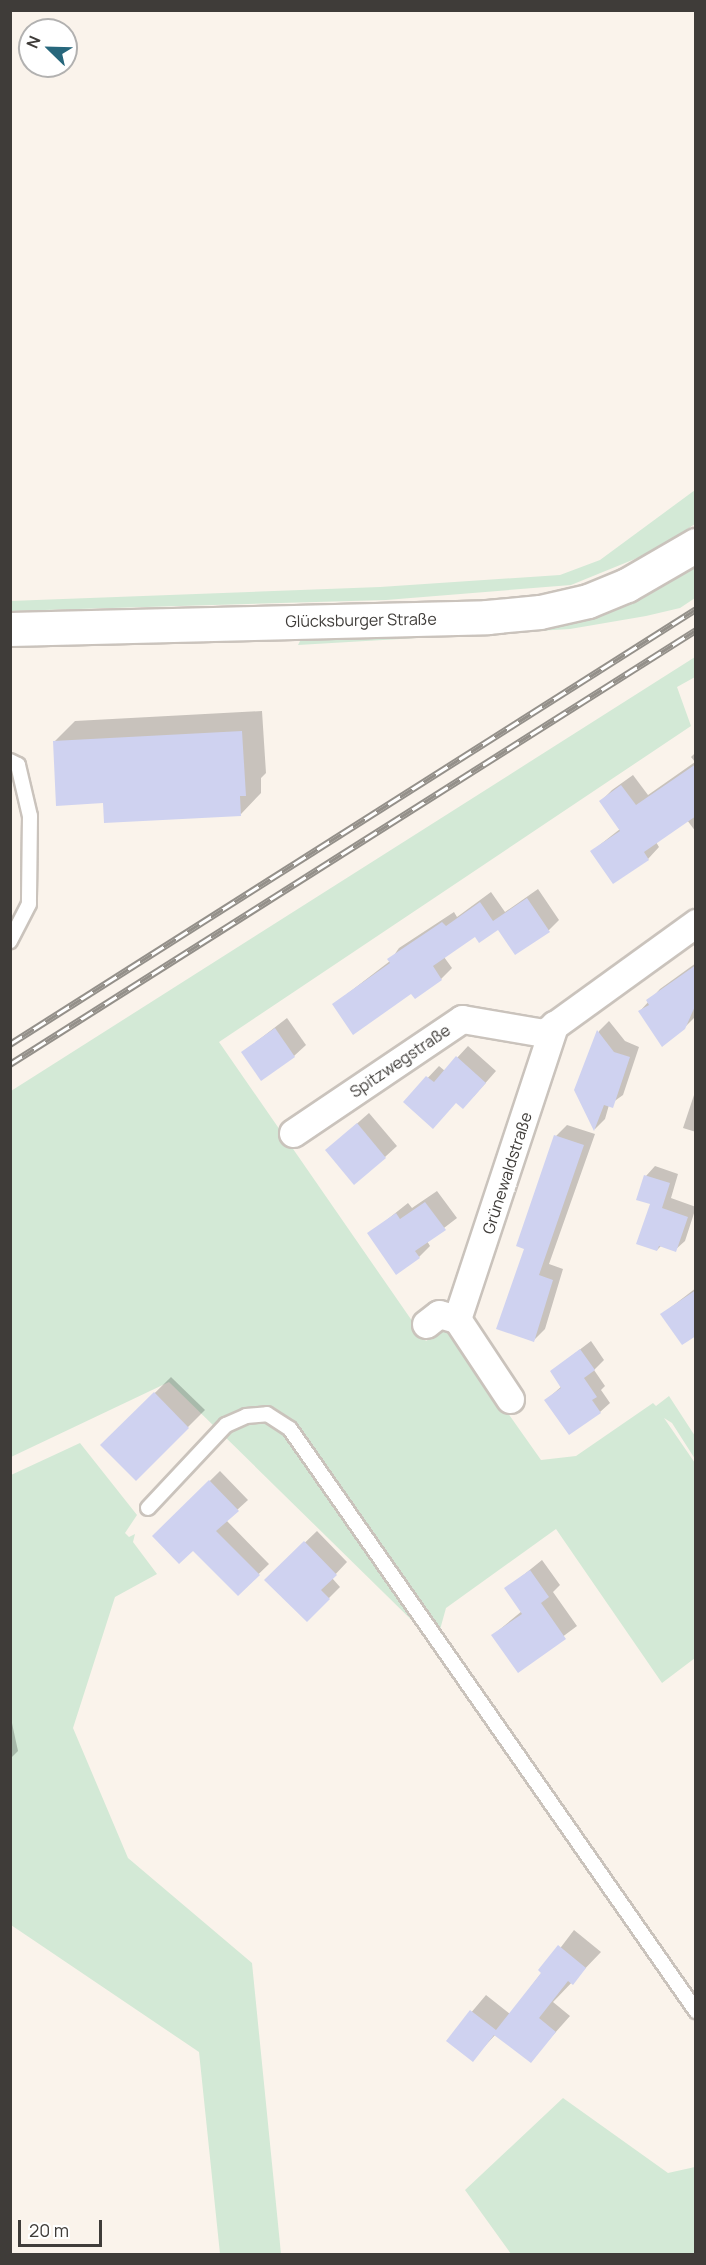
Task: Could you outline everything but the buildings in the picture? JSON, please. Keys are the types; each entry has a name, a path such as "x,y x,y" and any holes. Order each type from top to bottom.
{"main road":[{"name":"Glücksburger Straße","path":"10,629 540,612 588,602 627,585 696,545"}],"street":[{"name":"Spitzwegstraße","path":"293,1133 462,1018 544,1033 696,923"},
{"name":"Grünewaldstraße","path":"457,1320 554,1025"},
{"path":"426,1324 438,1314 457,1320 510,1399"}],"lane":[{"path":"10,761 18,765 30,816 28,904 10,941"},
{"path":"148,1508 226,1425 246,1416 267,1414 290,1429 696,2011"}],"green space":[{"path":"695,490 695,524 652,552 571,585 386,600 11,611 10,601 380,587 560,575 600,560"},
{"path":"695,562 695,598 680,608 646,616 570,629 298,645 302,637 477,630"},
{"path":"695,657 695,677 677,687 691,726 219,1042 426,1341 447,1327 541,1460 576,1456 653,1403 656,1406 669,1396 695,1436 695,1459 672,1423 664,1418 695,1463 695,1658 662,1683 556,1529 446,1608 436,1644 169,1382 11,1457 11,1091"},
{"path":"80,1443 137,1515 125,1533 129,1537 135,1534 133,1542 157,1574 115,1597 73,1728 128,1858 252,1963 281,2254 220,2254 199,2052 11,1925 11,1475"},
{"path":"563,2098 668,2173 695,2167 695,2254 511,2254 465,2190"}],"railway":[{"path":"10,1044 696,609"},
{"path":"10,1064 696,630"}]}
